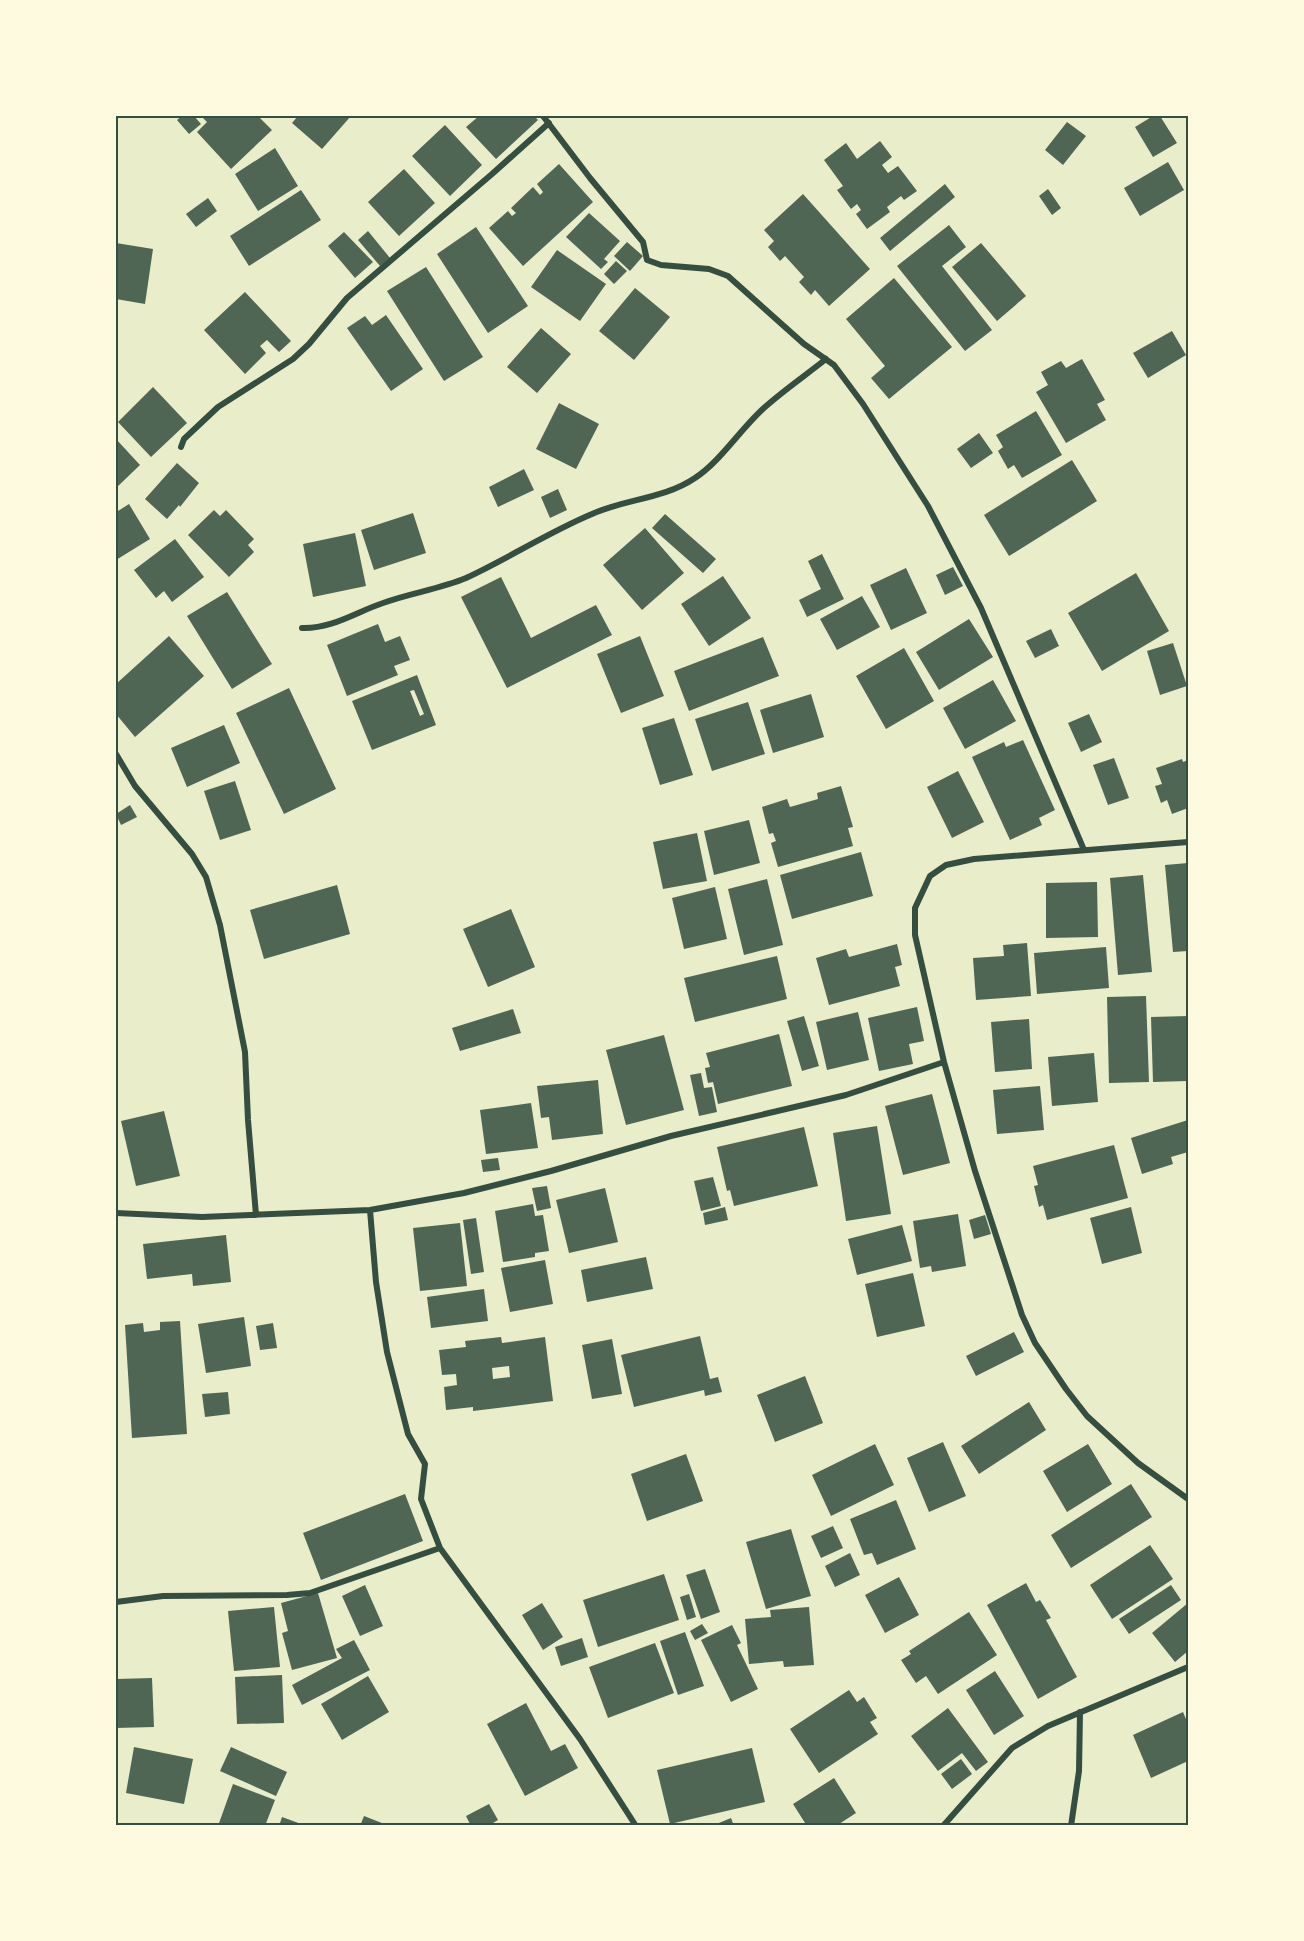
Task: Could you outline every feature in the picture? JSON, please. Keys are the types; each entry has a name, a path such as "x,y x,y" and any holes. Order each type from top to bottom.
{"street":[{"path":"543,116 643,242 647,260 661,265 709,269 728,276 840,373 875,422 928,506 976,597 1084,850"},
{"path":"181,447 184,439 218,407 293,359 309,344 347,298 549,123"},
{"path":"302,628 311,629 337,623 382,603 464,579 595,512 651,498 694,479 708,468 764,407 826,359"},
{"path":"116,754 135,786 192,854 207,877 220,925 244,1052 256,1215"},
{"path":"1188,842 974,859 946,866 930,876 915,908 915,935 944,1062 975,1171 1022,1315 1035,1343 1087,1416 1138,1462 1188,1499"},
{"path":"116,1213 202,1217 370,1210 464,1193 551,1172 671,1136 846,1095 944,1062"},
{"path":"370,1210 376,1282 387,1352 408,1434 425,1464 421,1499 440,1548 580,1739 636,1826"},
{"path":"116,1602 163,1596 310,1593 440,1548"},
{"path":"943,1826 1012,1748 1048,1726 1188,1668"},
{"path":"1071,1826 1079,1771 1080,1712"}],"building":[{"path":"182,116 194,116 201,124 189,134 177,120"},
{"path":"201,116 258,116 272,130 231,169 197,132 207,122"},
{"path":"298,116 351,116 322,149 292,123"},
{"path":"479,116 534,116 538,120 496,159 466,127"},
{"path":"1153,116 1160,116 1177,143 1153,157 1135,127"},
{"path":"1067,122 1086,136 1063,165 1045,150"},
{"path":"445,125 482,165 450,196 412,156"},
{"path":"880,141 892,157 882,165 888,173 898,166 917,191 904,200 901,196 887,207 890,212 867,229 856,214 861,210 857,204 851,209 837,190 843,186 824,160 846,143 857,159"},
{"path":"275,148 298,186 258,211 235,174"},
{"path":"1168,162 1184,190 1140,216 1124,188"},
{"path":"559,164 593,202 523,266 489,228 508,211 512,216 516,213 511,208 533,187 540,195 543,192 537,184"},
{"path":"404,169 435,203 399,236 368,202"},
{"path":"945,184 955,197 890,251 880,238"},
{"path":"1048,189 1061,208 1052,215 1039,196"},
{"path":"301,190 321,220 249,266 230,236"},
{"path":"803,194 870,269 829,306 815,290 811,295 799,282 804,277 785,256 780,261 768,247 774,241 764,230"},
{"path":"208,198 217,211 196,227 186,214"},
{"path":"589,213 620,241 604,259 608,262 601,269 566,237"},
{"path":"949,225 966,247 942,266 992,330 965,351 897,266"},
{"path":"476,227 528,306 488,333 437,254"},
{"path":"368,231 390,258 380,266 358,240"},
{"path":"344,232 373,262 355,278 328,246"},
{"path":"627,242 643,256 630,271 614,256"},
{"path":"116,243 153,249 145,304 116,299"},
{"path":"981,243 1026,296 997,321 952,267"},
{"path":"557,250 606,284 580,321 531,287"},
{"path":"616,261 627,271 614,284 604,274"},
{"path":"426,267 483,357 444,381 387,291"},
{"path":"894,278 952,347 889,399 871,378 885,366 846,319"},
{"path":"635,288 670,317 634,360 599,331"},
{"path":"245,292 291,341 279,352 267,340 260,346 266,353 245,374 204,330"},
{"path":"386,315 423,369 391,391 347,328 365,316 372,325"},
{"path":"541,328 571,354 537,393 507,367"},
{"path":"1172,331 1186,355 1148,378 1133,353"},
{"path":"1082,359 1105,400 1097,404 1106,420 1066,443 1036,392 1048,385 1041,372 1061,361 1066,368"},
{"path":"153,387 187,423 151,457 118,422"},
{"path":"559,403 599,424 576,469 536,449"},
{"path":"1036,411 1062,455 1022,478 1014,465 1008,469 998,451 1003,447 996,435"},
{"path":"979,433 993,453 971,468 957,449"},
{"path":"116,439 140,465 116,488"},
{"path":"1072,460 1097,501 1009,556 984,515"},
{"path":"177,463 199,483 167,519 145,499"},
{"path":"524,469 534,490 498,507 489,487"},
{"path":"558,489 567,510 550,518 541,497"},
{"path":"129,504 150,539 116,560 116,508 118,511"},
{"path":"214,510 220,516 226,510 254,539 248,545 254,552 229,577 188,535"},
{"path":"413,513 426,553 374,570 361,530"},
{"path":"665,514 716,559 703,573 652,528"},
{"path":"645,528 684,573 642,610 603,565"},
{"path":"355,533 366,586 313,597 303,544"},
{"path":"175,539 204,577 172,602 164,591 156,598 134,570"},
{"path":"822,554 844,599 807,617 799,600 821,589 808,561"},
{"path":"953,567 963,586 945,595 936,575"},
{"path":"906,568 927,613 891,630 870,585"},
{"path":"1136,573 1169,631 1102,671 1068,613"},
{"path":"723,576 751,618 709,646 681,604"},
{"path":"501,577 531,638 596,605 612,635 507,688 461,597"},
{"path":"227,592 272,664 232,689 187,616"},
{"path":"862,596 880,627 837,650 820,619"},
{"path":"969,619 993,657 939,690 916,652"},
{"path":"378,624 385,642 400,636 410,660 394,666 398,675 347,696 327,645"},
{"path":"1051,629 1059,646 1035,658 1026,641"},
{"path":"169,636 204,676 135,737 116,714 116,684"},
{"path":"640,636 664,696 621,713 597,654"},
{"path":"763,637 779,676 689,711 674,671"},
{"path":"1173,643 1187,686 1160,695 1147,651"},
{"path":"904,648 934,701 886,729 856,676"},
{"path":"417,675 436,725 372,750 352,701","holes":["414,690 424,714 420,716 410,691"]},
{"path":"993,680 1016,721 965,749 943,708"},
{"path":"289,688 336,789 284,814 236,713"},
{"path":"811,694 824,737 773,753 760,710"},
{"path":"748,702 765,754 712,771 695,719"},
{"path":"1089,714 1102,742 1081,752 1068,723"},
{"path":"674,718 693,775 660,785 642,728"},
{"path":"224,725 240,763 187,787 171,748"},
{"path":"1023,740 1055,810 1039,818 1042,825 1010,840 972,757 1004,742 1006,747"},
{"path":"1114,758 1129,798 1108,805 1093,765"},
{"path":"1182,759 1183,762 1188,760 1188,808 1172,814 1167,800 1161,803 1155,786 1162,784 1156,768"},
{"path":"958,771 984,822 952,838 927,787"},
{"path":"235,781 251,830 220,840 204,791"},
{"path":"841,786 853,827 848,828 853,846 778,867 771,843 776,841 773,833 769,834 762,807 787,799 790,807 818,799 817,793"},
{"path":"130,805 137,817 121,825 116,814"},
{"path":"749,820 760,863 714,875 704,831"},
{"path":"697,833 707,881 663,889 653,842"},
{"path":"861,852 873,896 792,919 780,875"},
{"path":"1188,863 1188,951 1173,952 1165,865"},
{"path":"1143,875 1152,972 1118,975 1110,878"},
{"path":"767,879 783,945 744,955 728,889"},
{"path":"1097,882 1098,937 1046,938 1046,883"},
{"path":"337,885 350,934 264,959 250,910"},
{"path":"715,887 727,939 684,949 672,898"},
{"path":"511,909 535,967 488,987 463,929"},
{"path":"1027,943 1031,996 976,1000 973,958 1004,956 1003,945"},
{"path":"897,944 902,965 895,967 900,986 829,1005 816,958 846,949 849,957"},
{"path":"1106,947 1109,988 1037,994 1034,953"},
{"path":"777,956 787,999 695,1022 684,978"},
{"path":"1146,996 1149,1082 1109,1083 1107,997"},
{"path":"917,1007 924,1041 909,1044 913,1064 879,1071 868,1018"},
{"path":"513,1009 521,1033 460,1051 452,1028"},
{"path":"858,1012 869,1060 827,1070 816,1022"},
{"path":"804,1016 819,1066 802,1071 787,1021"},
{"path":"1188,1016 1188,1081 1153,1082 1151,1017"},
{"path":"1029,1019 1032,1069 995,1072 991,1022"},
{"path":"779,1034 792,1086 718,1104 713,1082 708,1083 705,1068 710,1067 706,1053"},
{"path":"664,1035 684,1110 626,1125 606,1050"},
{"path":"1094,1053 1098,1102 1052,1106 1048,1057"},
{"path":"701,1073 704,1088 712,1087 717,1112 699,1116 690,1075"},
{"path":"598,1080 603,1134 552,1140 549,1117 541,1118 537,1086"},
{"path":"1040,1086 1044,1130 997,1134 993,1090"},
{"path":"932,1094 950,1163 903,1175 885,1106"},
{"path":"531,1103 538,1148 486,1154 480,1110"},
{"path":"164,1111 180,1176 136,1186 121,1121"},
{"path":"1188,1120 1188,1152 1171,1157 1173,1164 1142,1174 1131,1138"},
{"path":"877,1126 891,1214 846,1221 833,1133"},
{"path":"804,1127 818,1186 734,1206 730,1190 727,1191 717,1147"},
{"path":"1114,1145 1128,1198 1047,1220 1043,1205 1039,1207 1034,1186 1038,1185 1033,1166"},
{"path":"498,1158 500,1170 483,1172 481,1160"},
{"path":"713,1177 721,1206 701,1211 694,1181"},
{"path":"547,1186 551,1208 537,1211 532,1188"},
{"path":"605,1188 618,1242 569,1253 556,1200"},
{"path":"533,1204 535,1216 543,1215 549,1251 535,1253 535,1257 503,1262 495,1211"},
{"path":"725,1207 728,1220 705,1225 703,1213"},
{"path":"1131,1207 1142,1253 1102,1264 1090,1218"},
{"path":"958,1214 966,1266 932,1272 931,1266 920,1268 913,1221"},
{"path":"985,1215 991,1234 974,1239 969,1220"},
{"path":"476,1218 484,1272 471,1274 463,1220"},
{"path":"460,1223 467,1286 420,1291 413,1228"},
{"path":"902,1225 912,1261 857,1275 848,1239"},
{"path":"226,1235 231,1282 193,1286 192,1274 147,1279 143,1244"},
{"path":"646,1257 653,1289 587,1302 581,1270"},
{"path":"545,1260 553,1304 510,1312 501,1268"},
{"path":"913,1273 925,1326 877,1337 865,1284"},
{"path":"484,1289 488,1321 431,1328 427,1297"},
{"path":"244,1317 251,1366 206,1373 198,1324"},
{"path":"180,1321 187,1434 132,1438 125,1325 143,1323 144,1332 160,1330 160,1322"},
{"path":"273,1323 277,1348 260,1350 256,1326"},
{"path":"1014,1332 1024,1352 976,1376 966,1356"},
{"path":"700,1336 710,1379 718,1377 722,1392 705,1396 704,1390 634,1407 621,1355"},
{"path":"501,1337 502,1343 545,1337 553,1401 473,1411 473,1407 446,1410 444,1387 457,1385 456,1374 442,1375 439,1350 466,1347 465,1341","holes":["509,1366 510,1377 493,1379 492,1368"]},
{"path":"612,1339 622,1394 592,1399 582,1345"},
{"path":"805,1376 823,1423 775,1442 757,1395"},
{"path":"228,1392 230,1414 205,1417 202,1394"},
{"path":"1029,1402 1046,1430 979,1474 961,1446"},
{"path":"943,1442 966,1496 929,1512 907,1458"},
{"path":"875,1444 894,1485 831,1516 812,1475"},
{"path":"1088,1444 1112,1484 1067,1512 1043,1471"},
{"path":"686,1454 703,1501 647,1521 631,1474"},
{"path":"1131,1484 1152,1517 1071,1568 1051,1535"},
{"path":"405,1494 423,1541 321,1580 303,1533"},
{"path":"896,1500 916,1549 877,1565 872,1553 864,1555 850,1519"},
{"path":"833,1526 843,1548 821,1558 811,1536"},
{"path":"791,1529 811,1596 766,1609 746,1542"},
{"path":"1150,1545 1173,1579 1112,1619 1090,1585"},
{"path":"850,1553 860,1575 835,1587 825,1566"},
{"path":"705,1569 720,1612 701,1619 686,1575"},
{"path":"664,1574 679,1620 598,1647 583,1600"},
{"path":"899,1577 919,1615 885,1633 865,1595"},
{"path":"1026,1583 1036,1602 1040,1600 1051,1618 1046,1620 1077,1677 1038,1699 987,1605"},
{"path":"365,1585 383,1626 360,1636 342,1596"},
{"path":"1171,1585 1181,1600 1129,1634 1119,1619"},
{"path":"318,1593 337,1658 292,1670 282,1633 288,1631 281,1603"},
{"path":"689,1594 696,1617 687,1620 680,1597"},
{"path":"542,1603 563,1637 543,1650 522,1615"},
{"path":"1188,1603 1188,1651 1175,1662 1152,1633"},
{"path":"274,1607 280,1667 234,1671 228,1611"},
{"path":"809,1607 814,1665 784,1667 783,1661 749,1664 745,1619 771,1617 770,1610"},
{"path":"969,1612 997,1655 938,1694 926,1676 916,1683 901,1660 911,1654 909,1651"},
{"path":"702,1624 708,1633 695,1640 690,1631"},
{"path":"732,1625 741,1643 737,1645 758,1689 731,1702 701,1640"},
{"path":"685,1632 704,1686 678,1695 660,1641"},
{"path":"582,1638 588,1657 561,1666 555,1647"},
{"path":"354,1640 370,1670 302,1705 292,1685 342,1658 336,1649"},
{"path":"655,1643 674,1693 608,1718 589,1667"},
{"path":"995,1671 1024,1716 994,1735 966,1690"},
{"path":"282,1675 284,1723 237,1724 235,1677"},
{"path":"368,1676 389,1712 342,1740 321,1704"},
{"path":"152,1678 154,1727 116,1728 116,1679"},
{"path":"849,1690 857,1702 864,1697 877,1718 870,1722 878,1734 819,1773 790,1729"},
{"path":"526,1703 551,1751 565,1744 578,1768 525,1796 487,1724"},
{"path":"948,1708 988,1762 976,1771 962,1753 938,1771 911,1736"},
{"path":"1183,1712 1188,1724 1188,1761 1151,1778 1133,1735"},
{"path":"134,1747 193,1759 184,1804 126,1793"},
{"path":"231,1747 287,1772 276,1796 220,1771"},
{"path":"752,1748 765,1802 670,1824 657,1770"},
{"path":"961,1759 972,1774 952,1789 941,1774"},
{"path":"834,1778 856,1813 836,1826 807,1826 793,1804"},
{"path":"233,1784 275,1800 265,1826 218,1826"},
{"path":"489,1804 498,1820 488,1826 471,1826 466,1816"},
{"path":"364,1816 387,1825 387,1826 360,1826"},
{"path":"282,1817 304,1825 304,1826 279,1826"},
{"path":"731,1818 734,1826 714,1826 714,1825"}]}
